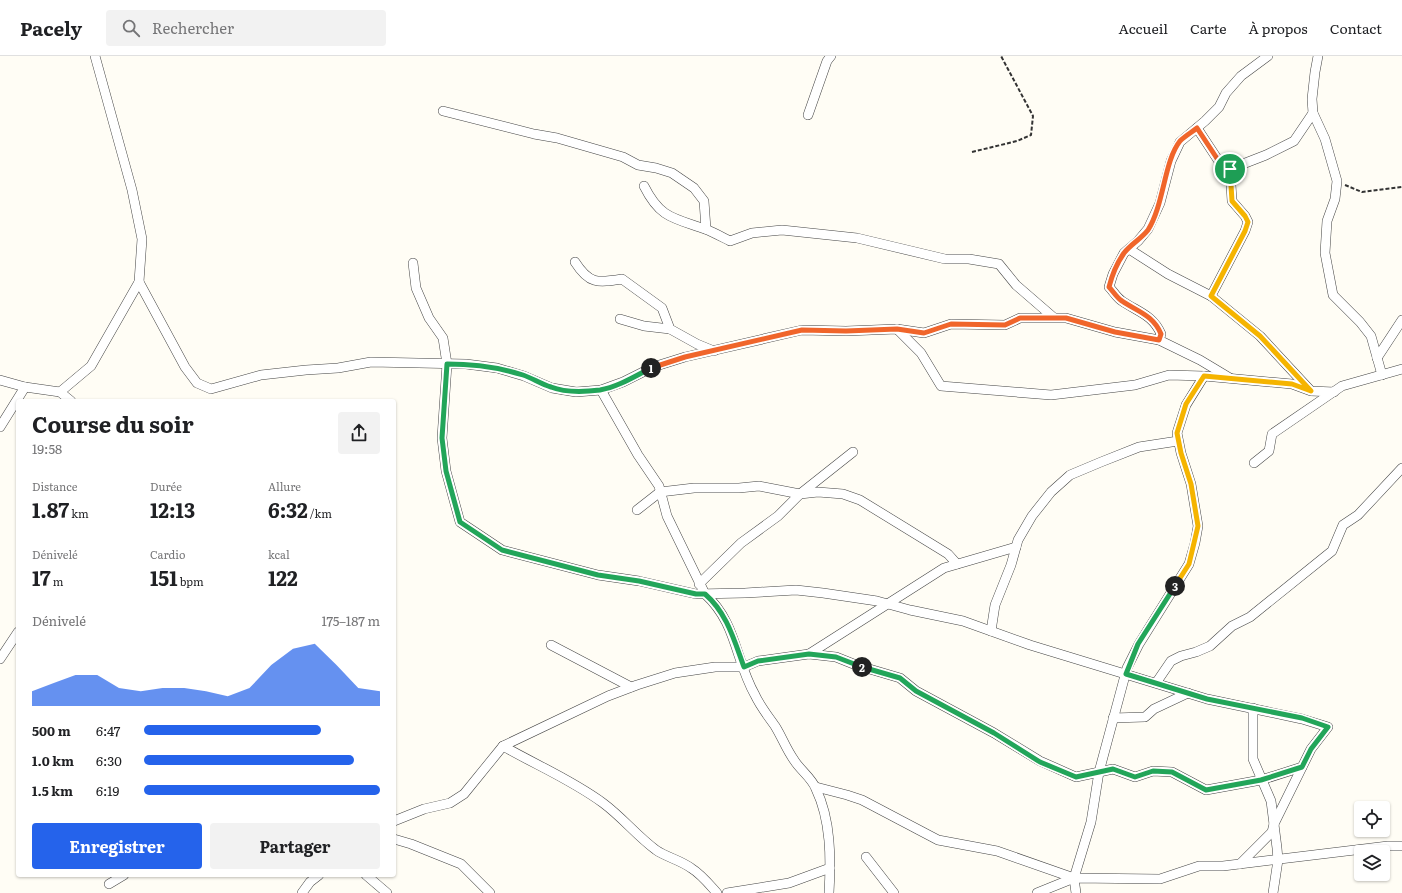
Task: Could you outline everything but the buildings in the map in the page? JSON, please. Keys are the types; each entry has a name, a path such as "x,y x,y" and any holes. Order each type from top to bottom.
{"street":[{"path":"60,392 91,366 139,282 142,239 132,190 95,56"},
{"path":"808,115 827,61 831,56"},
{"path":"1159,340 1161,334 1157,325 1141,312 1121,300 1109,287 1113,274 1124,253 1138,241 1148,229 1160,203 1171,161 1180,142 1219,107 1226,93 1241,76 1268,56"},
{"path":"1318,56 1312,99 1313,113 1325,139 1337,181 1335,199 1327,221 1325,253 1333,295 1360,322 1370,336 1382,374"},
{"path":"443,111 534,134 557,138 623,157 638,165 656,168 672,173 694,188 704,201 706,229"},
{"path":"1230,169 1266,155 1294,141 1313,113"},
{"path":"1197,128 1220,163 1230,169"},
{"path":"1211,296 1245,231 1248,222 1245,216 1232,201 1230,169"},
{"path":"644,186 658,209 668,216 706,229 730,241 752,233 782,230 857,238 945,259 969,259 999,264 1016,285 1053,318"},
{"path":"1129,249 1168,274 1211,296 1260,336 1311,391"},
{"path":"575,262 583,274 592,281 603,282 622,279 650,298 662,308 670,330"},
{"path":"413,263 416,288 429,318 443,338 447,364 442,438 446,471 460,522 502,550 598,575 639,581 696,594 745,594 796,590 847,596 888,604 963,621 1037,647 1207,699 1302,718 1328,727 1311,749 1274,824 1272,832 1240,864"},
{"path":"139,282 185,367 197,383 211,389 261,375 338,368 370,362 466,364 497,368 524,376 552,388 576,392 601,390 623,382 654,367 802,330 846,331 897,329 924,333 951,324 1005,325 1020,318 1066,318 1115,332 1159,340 1200,360 1230,378"},
{"path":"620,319 644,326 670,330 714,351"},
{"path":"1377,358 1402,320"},
{"path":"897,329 921,353 941,386 1051,395 1135,385 1169,375 1204,376 1292,384 1311,391 1334,392"},
{"path":"1254,463 1269,451 1272,434 1342,386 1402,369"},
{"path":"1076,893 1074,878 1091,822 1099,772 1126,674 1138,644 1189,564 1195,543 1198,526 1191,484 1177,433 1186,404 1204,376"},
{"path":"0,380 25,387 60,392 69,399"},
{"path":"18,399 25,387"},
{"path":"601,390 638,455 659,486 667,516 700,584 705,594 714,602 729,626 754,695 776,727 794,761 816,787 823,809 829,842 829,893"},
{"path":"0,427 16,401"},
{"path":"991,631 995,605 1011,566 1018,540 1032,516 1051,492 1070,476 1139,447 1178,440"},
{"path":"700,584 741,543 778,516 800,494 853,452"},
{"path":"1156,683 1171,661 1210,646 1232,626 1250,616 1332,551 1343,525 1358,515 1402,468"},
{"path":"637,510 660,492 694,488 739,488 759,486 800,494 818,492 843,494 860,500 948,554 957,564"},
{"path":"809,654 944,568 1016,547"},
{"path":"0,659 16,635"},
{"path":"552,645 630,687"},
{"path":"396,818 450,803 464,794 503,746 630,687 675,673 715,667 744,667 758,661 809,654 836,657 856,665 900,678 916,691 994,733 1040,762 1076,777 1113,769 1135,777 1153,771 1172,772 1206,790 1261,780 1302,767"},
{"path":"1113,718 1145,717 1154,709 1188,693"},
{"path":"1253,708 1253,759 1271,801 1278,860 1273,893"},
{"path":"503,746 544,769 571,781 604,804 661,854 690,867 717,893"},
{"path":"816,787 862,800 938,840 997,851 1074,878 1160,879 1199,866 1240,864 1388,846 1402,846"},
{"path":"396,840 461,864 490,893"},
{"path":"866,857 894,893"},
{"path":"727,893 789,883 830,868"},
{"path":"109,884 121,877"},
{"path":"302,893 310,882 316,877"},
{"path":"368,877 387,893"},
{"path":"1037,893 1074,878"}],"path":[{"path":"972,152 1017,141 1031,135 1033,116 1001,56"},
{"path":"1337,181 1362,192 1402,187"}],"route":[{"path":"1197,128 1220,163 1230,169 1232,201 1245,216 1248,222 1245,231 1211,296 1260,336 1311,391 1292,384 1204,376 1186,404 1177,433 1181,453 1191,484 1198,526 1195,543 1189,564 1138,644 1127,668 1126,674 1207,699 1302,718 1328,727 1311,749 1302,767 1261,780 1206,790 1172,772 1153,771 1135,777 1113,769 1076,777 1040,762 994,733 916,691 900,678 885,673 856,665 836,657 809,654 758,661 744,667 729,626 714,602 705,594 696,594 639,581 598,575 502,550 460,522 454,494 446,471 442,438 446,402 447,364 466,364 497,368 524,376 552,388 576,392 601,390 623,382 654,367 685,357 802,330 846,331 897,329 924,333 951,324 1005,325 1020,318 1066,318 1115,332 1159,340 1161,334 1157,325 1141,312 1121,300 1109,287 1113,274 1124,253 1138,241 1148,229 1160,203 1171,161 1180,142 1197,128"}]}
